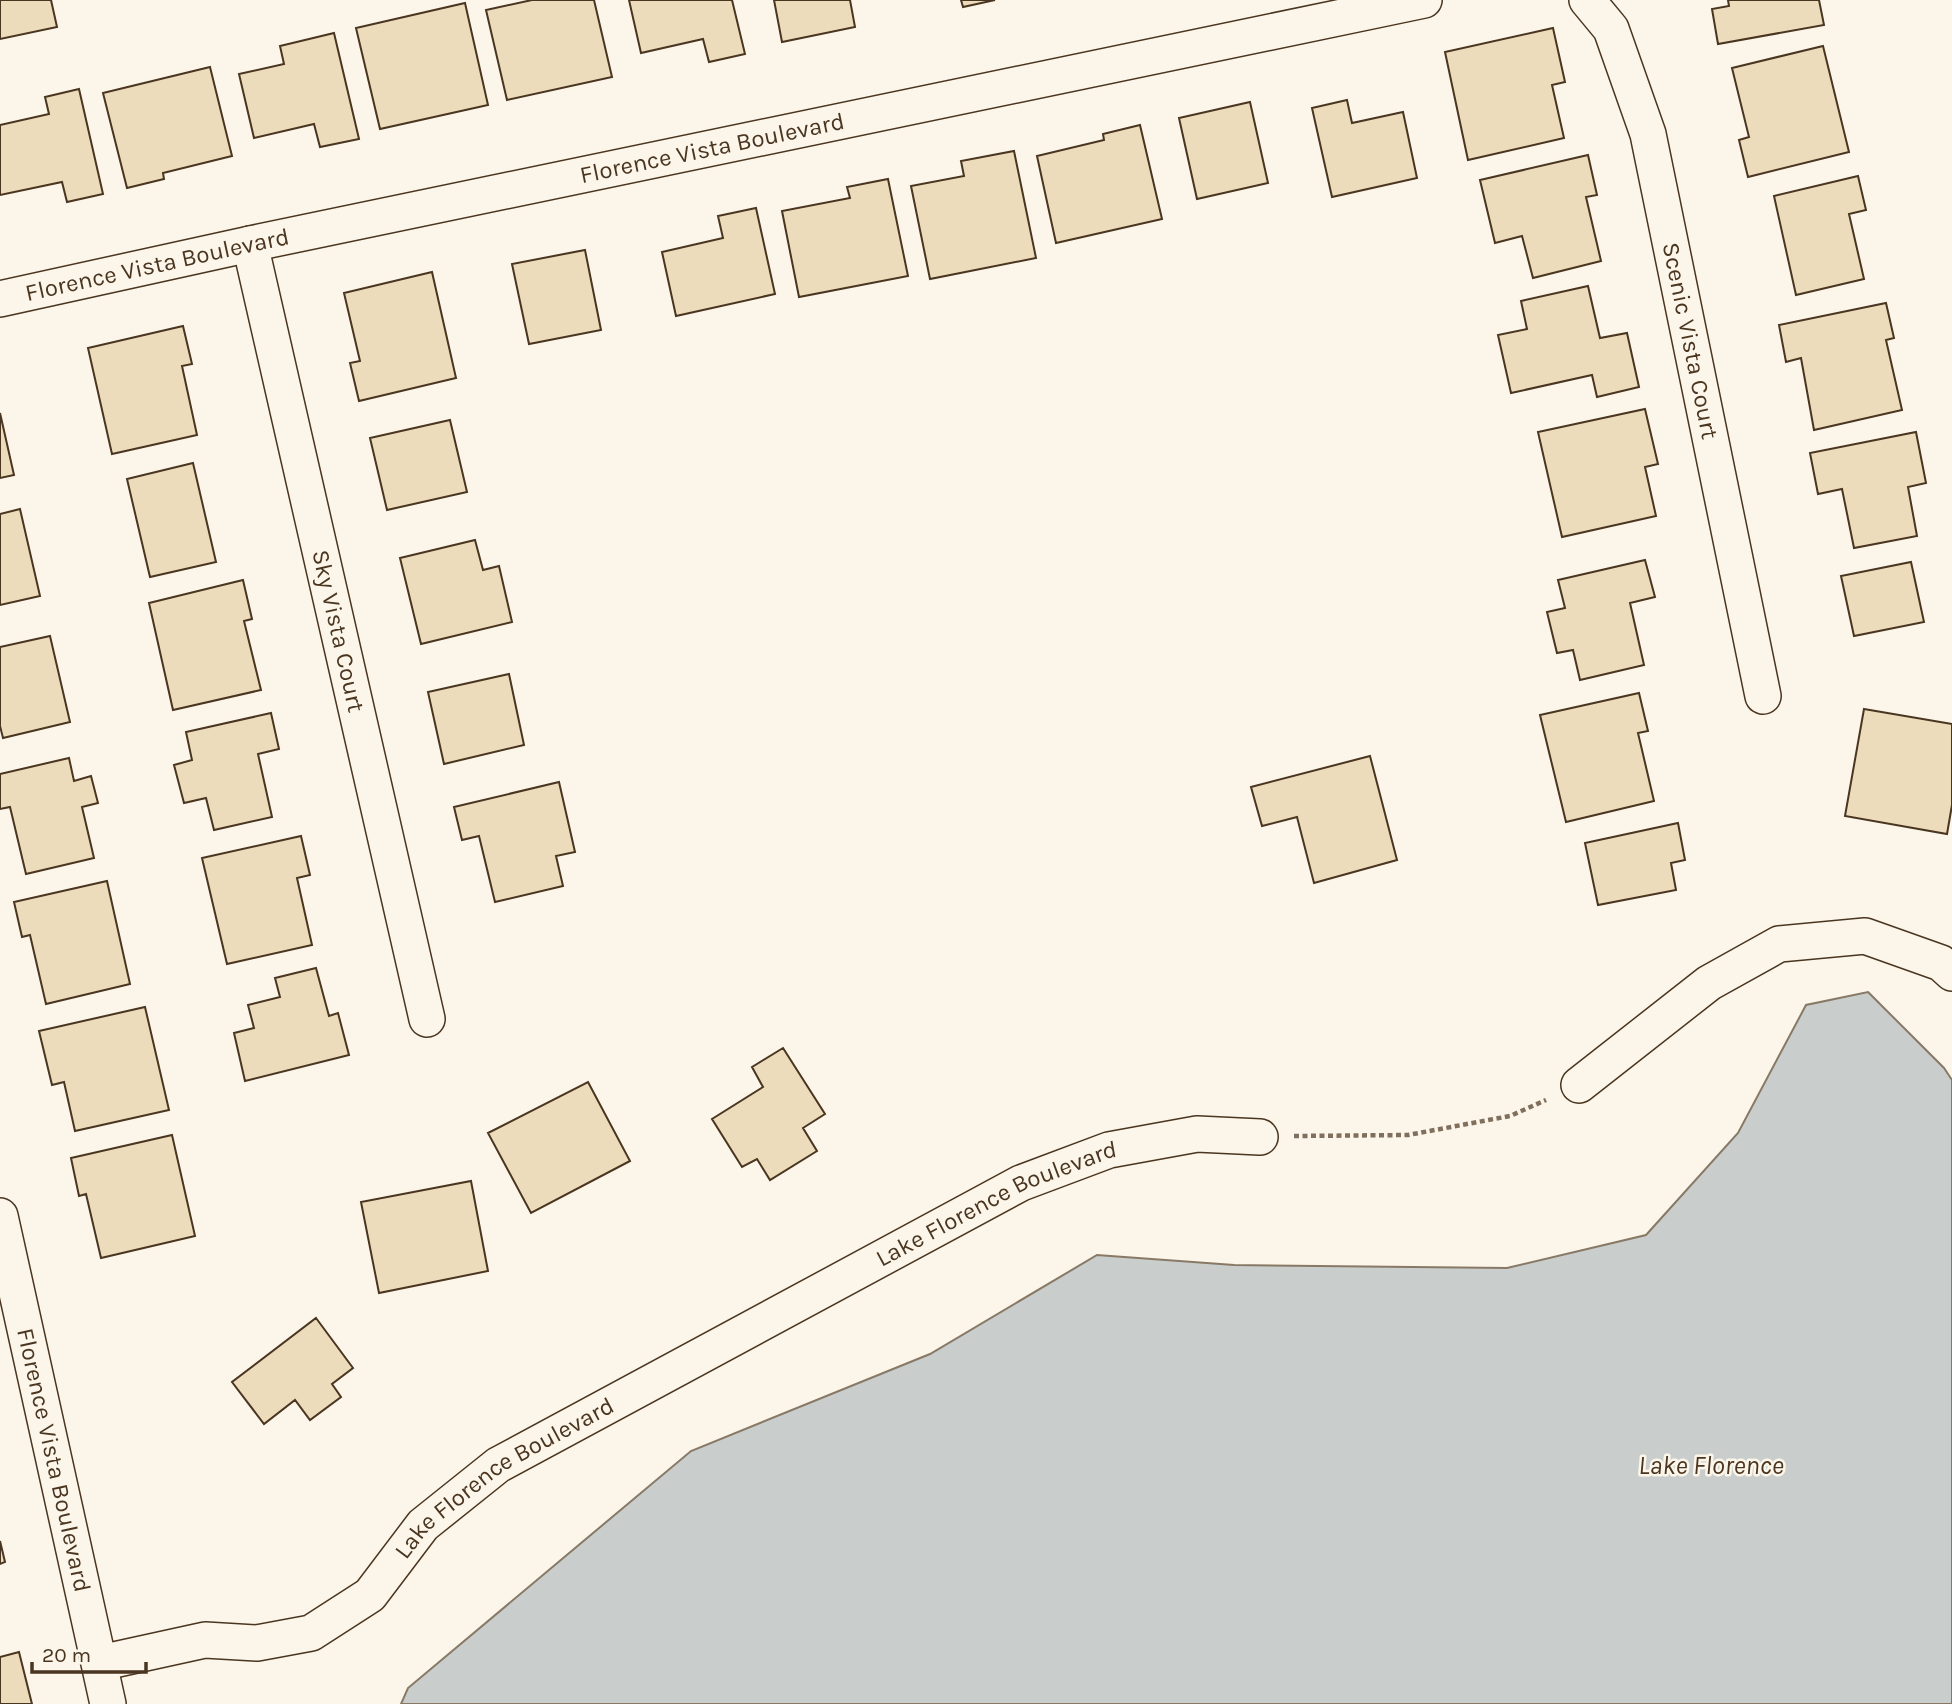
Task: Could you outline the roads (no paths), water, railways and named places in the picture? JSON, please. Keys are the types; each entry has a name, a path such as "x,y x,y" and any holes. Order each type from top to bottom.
{"street":[{"name":"Florence Vista Boulevard","path":"0,299 250,244 1424,0"},
{"name":"Scenic Vista Court","path":"1587,0 1611,29 1648,134 1762,695"},
{"name":"Sky Vista Court","path":"250,244 427,1019"},
{"path":"1579,1085 1709,983 1779,944 1865,936 1941,962 1952,973"},
{"name":"Lake Florence Boulevard","path":"100,1663 205,1640 257,1643 311,1633 370,1595 423,1525 498,1465 1021,1183 1109,1150 1197,1134 1260,1137"},
{"name":"Florence Vista Boulevard","path":"0,1216 108,1704"}],"water":[{"name":"Lake Florence","path":"1868,992 1944,1068 1952,1080 1952,1704 401,1704 408,1688 691,1451 930,1354 1097,1255 1234,1265 1507,1268 1646,1235 1738,1133 1806,1005"}]}
